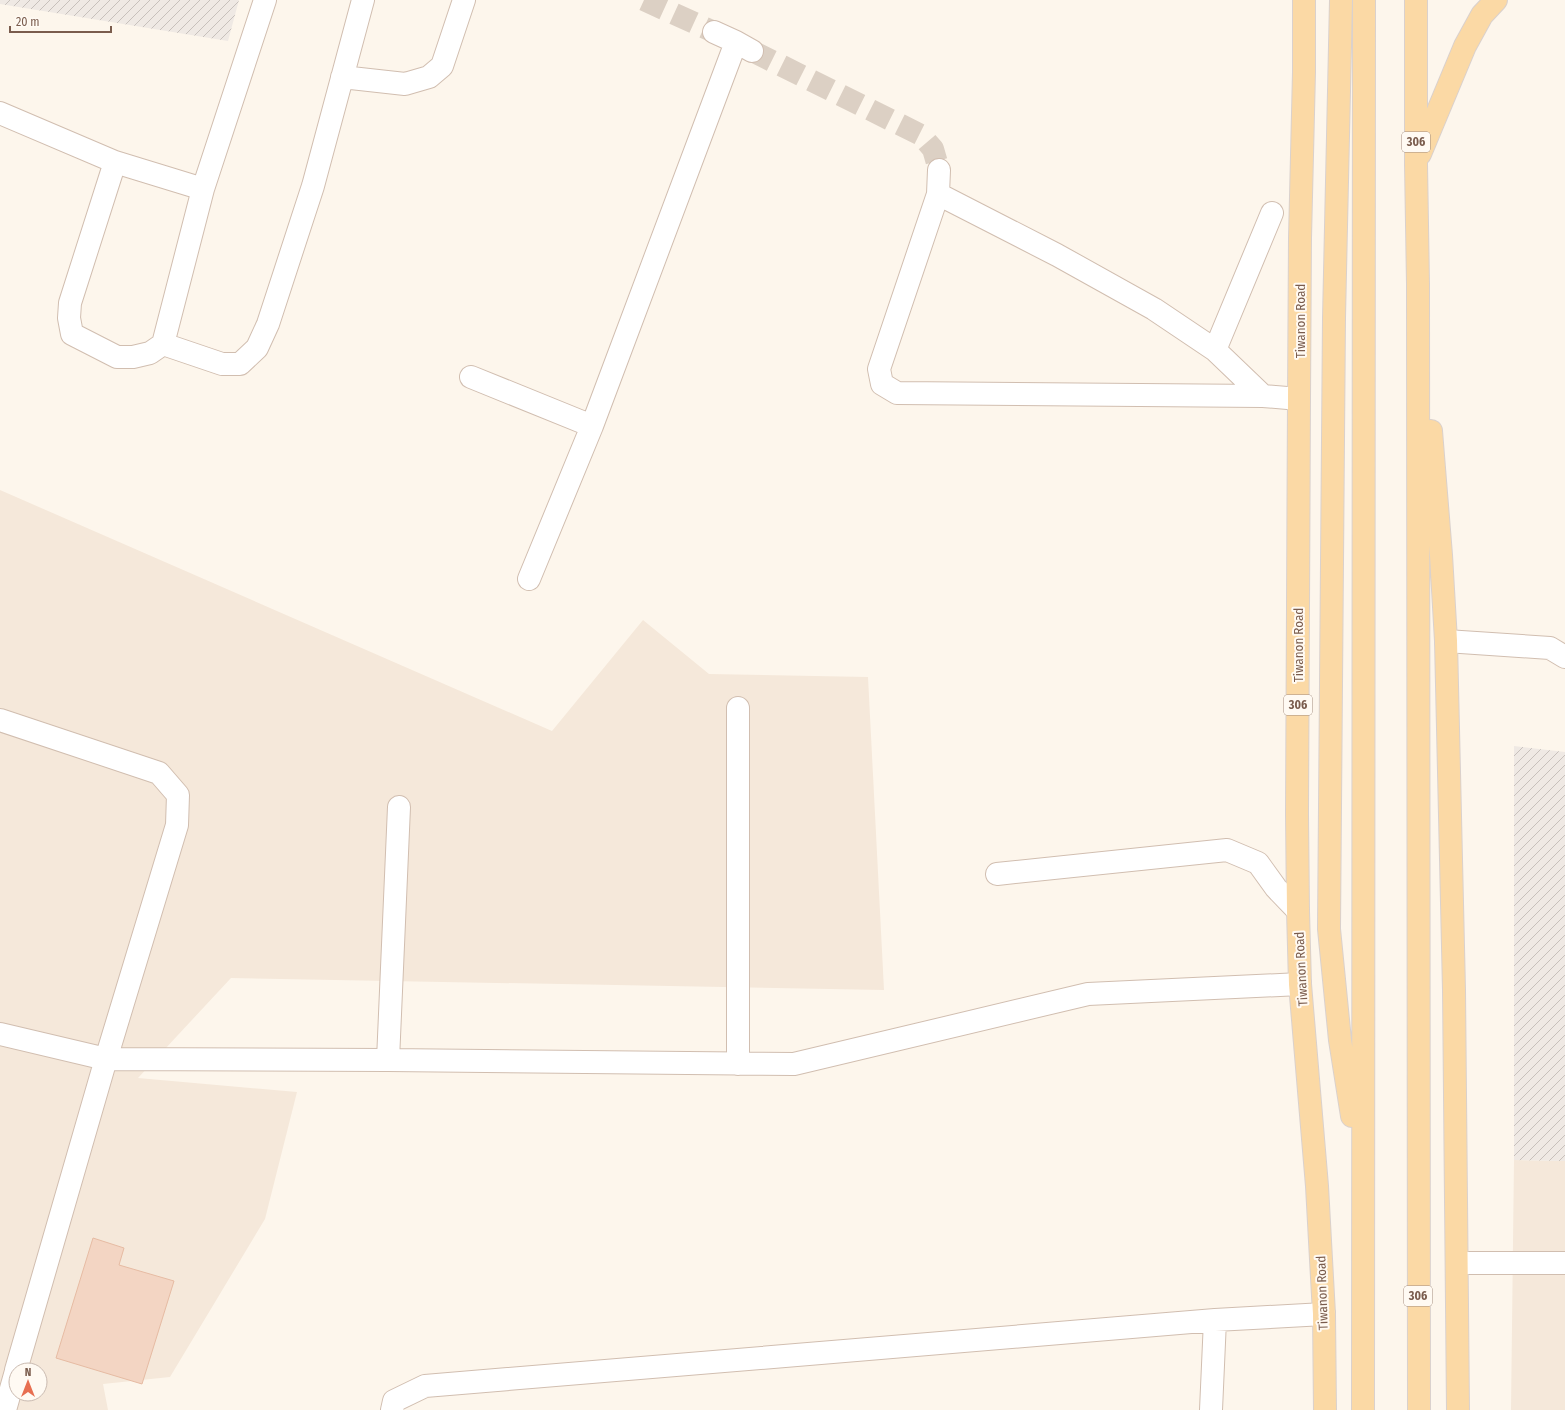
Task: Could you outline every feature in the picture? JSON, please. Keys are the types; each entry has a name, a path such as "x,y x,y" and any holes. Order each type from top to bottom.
{"main road":[{"name":"Tiwanon Road","path":"1304,0 1304,72 1300,230 1297,806 1298,911 1300,984 1317,1186 1324,1314 1325,1410"},
{"path":"1341,0 1334,318 1329,929 1340,1040 1363,1188"},
{"path":"1363,1410 1364,0"},
{"name":"306","path":"1416,0 1418,284 1419,1410"},
{"path":"1416,164 1465,46 1482,15 1496,0"},
{"name":"306","path":"1418,284 1441,555 1446,640 1454,982 1458,1263 1458,1410"}],"street":[{"path":"116,162 70,303 68,318 72,334 117,356 133,357 150,353 163,344 203,189 265,0"},
{"path":"163,344 222,364 240,364 257,348 268,324 313,186 363,0"},
{"path":"342,77 405,84 429,78 442,66 464,0"},
{"path":"529,579 744,46 714,32"},
{"path":"0,113 116,162 203,189"},
{"path":"939,170 938,194 879,369 882,384 897,393 1263,396 1299,399"},
{"path":"938,194 1057,255 1147,305 1215,350 1263,396"},
{"path":"1215,350 1272,213"},
{"path":"472,377 592,426"},
{"path":"1446,640 1550,648 1565,657"},
{"path":"738,708 738,1064"},
{"path":"0,720 159,772 178,795 177,825 106,1059 18,1362"},
{"path":"388,1060 399,807"},
{"path":"997,874 1227,850 1258,862 1276,888 1298,911"},
{"path":"0,1034 106,1059 794,1064 1088,994 1300,984"},
{"path":"1458,1263 1565,1263"},
{"path":"392,1410 394,1401 424,1386 1215,1320 1324,1314"},
{"path":"1211,1410 1215,1320"},
{"path":"5,1410 8,1399"}],"shaded area":[{"path":"0,0 239,0 228,41 0,4"},
{"path":"0,490 552,731 643,620 709,674 868,677 884,990 231,978 138,1078 297,1092 265,1219 170,1377 103,1384 108,1410 0,1410"},
{"path":"1514,746 1565,752 1565,1161 1514,1160"},
{"path":"1514,1160 1565,1161 1565,1410 1511,1410"}],"building":[{"path":"93,1238 124,1248 119,1265 174,1281 142,1384 56,1358"}],"tunnel":[{"path":"644,0 714,32"},
{"path":"752,51 921,135 933,149 939,170"}]}
